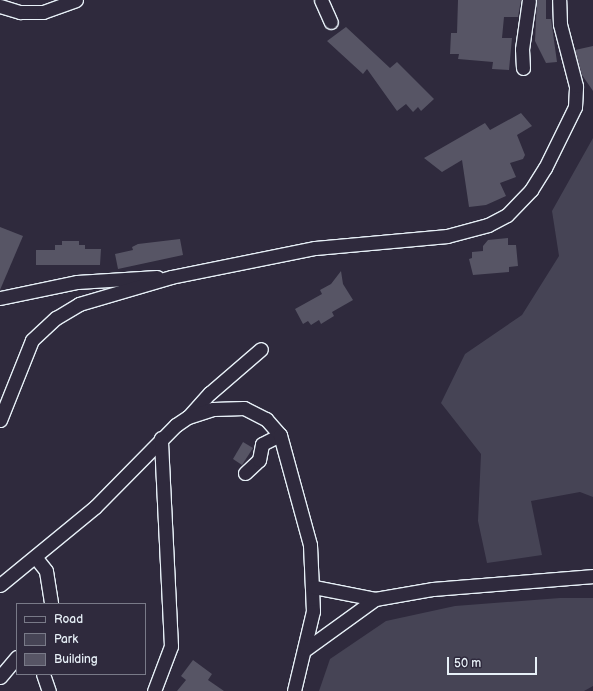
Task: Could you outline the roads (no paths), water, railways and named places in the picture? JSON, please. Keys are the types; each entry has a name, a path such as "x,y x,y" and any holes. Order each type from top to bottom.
{"street":[{"path":"0,6 20,12 43,12 76,0"},
{"path":"322,0 331,22"},
{"path":"523,68 522,49 529,0"},
{"path":"0,420 25,351 32,340 56,318 79,304 171,277 315,248 447,236 488,225 507,215 531,190 545,168 575,108 576,86 560,24 559,0"},
{"path":"0,298 77,282 171,277"},
{"path":"0,585 36,558 95,507 161,438 188,417 210,392 261,349"},
{"path":"188,417 213,409 244,408 266,419 280,435 310,545 314,587 306,649 294,691"},
{"path":"245,473 259,460 262,444 280,435"},
{"path":"154,691 171,646 161,438"},
{"path":"36,558 46,571 51,603"},
{"path":"314,587 375,599 433,589 593,576"},
{"path":"306,649 375,599"},
{"path":"0,677 16,659"},
{"path":"43,675 49,691"}]}
